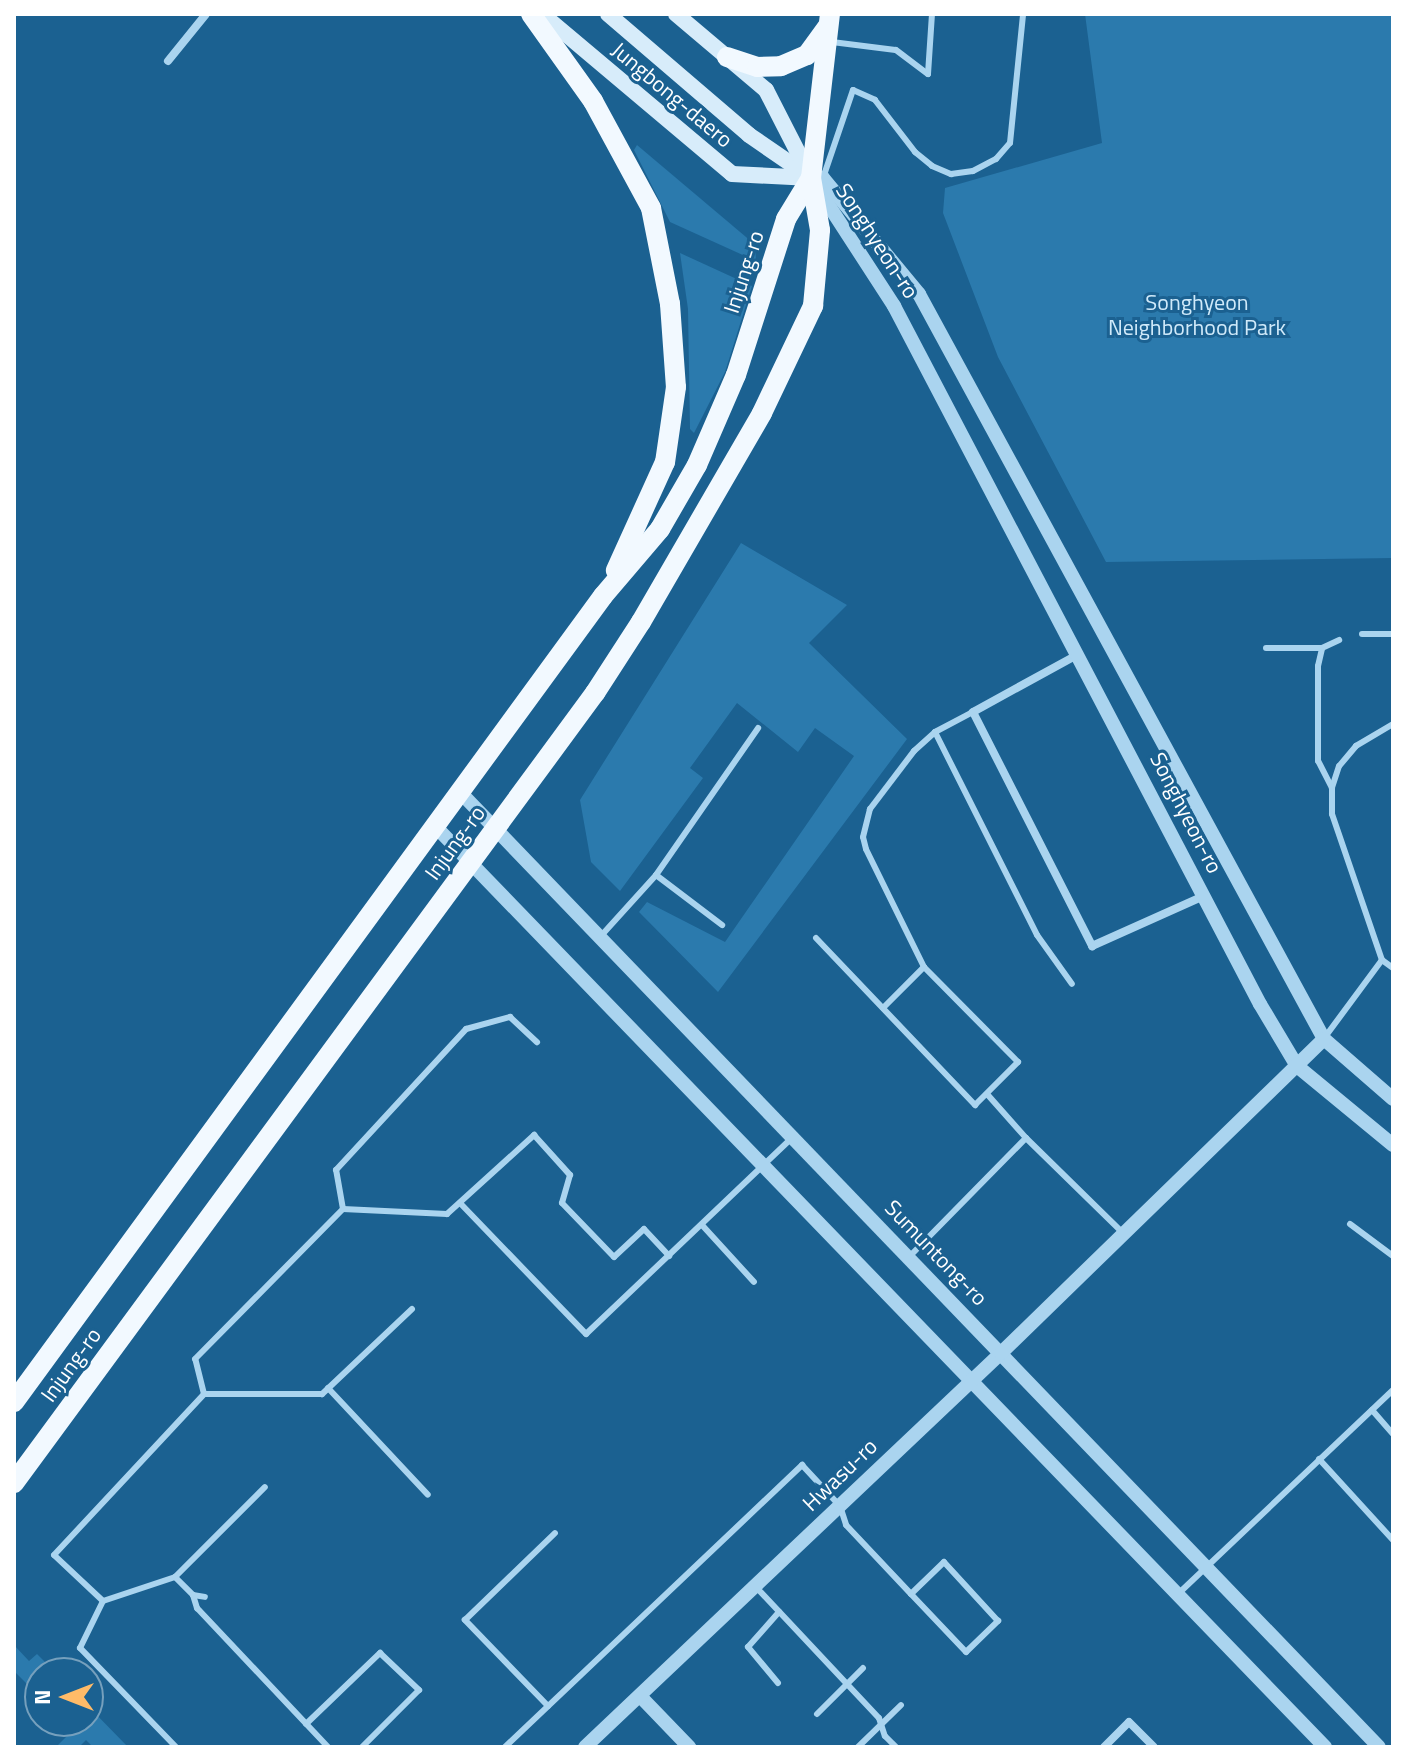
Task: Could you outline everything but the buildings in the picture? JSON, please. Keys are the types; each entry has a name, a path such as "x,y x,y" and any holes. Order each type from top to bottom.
{"main road":[{"path":"531,14 593,101 651,208 670,304 676,387 665,462 603,596"},
{"name":"Jungbong-daero","path":"542,14 732,174 817,178"},
{"path":"608,14 749,135 817,178"},
{"path":"676,14 766,90 817,178"},
{"path":"727,57 757,67 781,66 807,55 829,27"},
{"name":"Injung-ro","path":"14,1483 595,693 641,622 762,413 813,306 820,230 817,178 829,27"},
{"name":"Injung-ro","path":"14,1402 603,596 660,529 697,465 736,375 786,219 817,178"}],"street":[{"path":"168,61 206,14"},
{"name":"Songhyeon-ro","path":"817,178 894,306 1204,896 1297,1066 1393,1145"},
{"name":"Songhyeon-ro","path":"817,178 919,294 1324,1039 1393,1099"},
{"path":"1078,654 973,712 1092,946 1204,896"},
{"name":"Sumuntong-ro","path":"460,792 1379,1747"},
{"path":"435,826 1325,1747"},
{"name":"Hwasu-ro","path":"585,1747 1001,1353 1324,1039"},
{"path":"640,1696 689,1747"},
{"path":"1104,1747 1129,1722 1154,1747"}],"lane":[{"path":"829,27 896,50 928,74 932,14"},
{"path":"817,178 853,90 875,100 915,152 932,166 951,174 973,171 996,159 1010,143 1023,14"},
{"path":"1362,634 1393,634"},
{"path":"1266,648 1322,648 1339,640"},
{"path":"1322,648 1318,666 1318,761 1332,788"},
{"path":"816,938 975,1105 1018,1062 924,967 863,837 870,809 914,751 935,732 973,712"},
{"path":"1393,724 1356,746 1339,766 1332,788 1332,814 1382,960 1393,968"},
{"path":"600,937 656,875 758,728"},
{"path":"935,732 1037,935 1072,984"},
{"path":"656,875 722,925"},
{"path":"1324,1039 1382,960"},
{"path":"883,1008 924,967"},
{"path":"343,1209 336,1170 466,1029 510,1017 537,1042"},
{"path":"987,1094 1026,1138 1124,1234"},
{"path":"204,1394 195,1359 343,1209 447,1214 534,1135 570,1175 562,1203 614,1257 644,1229 669,1256"},
{"path":"460,1203 586,1334 793,1137"},
{"path":"909,1257 1026,1138"},
{"path":"1350,1224 1393,1256"},
{"path":"702,1225 754,1282"},
{"path":"103,1601 54,1555 204,1394 322,1394 412,1309"},
{"path":"328,1388 428,1495"},
{"path":"1178,1594 1393,1390"},
{"path":"1372,1410 1393,1434"},
{"path":"1319,1459 1393,1540"},
{"path":"505,1747 802,1465 840,1506 846,1525 911,1594 966,1652 998,1621 944,1562 911,1594"},
{"path":"176,1747 80,1648 103,1601 175,1577 265,1487"},
{"path":"548,1706 465,1620 555,1533"},
{"path":"175,1577 193,1595 197,1608 328,1747"},
{"path":"755,1586 848,1683 896,1747"},
{"path":"193,1595 205,1597"},
{"path":"778,1683 748,1647 779,1612"},
{"path":"306,1724 380,1653 419,1690 362,1747"},
{"path":"817,1714 863,1668"},
{"path":"858,1747 901,1705"}],"green space":[{"name":"Songhyeon Neighborhood Park","path":"1085,14 1393,14 1393,558 1106,562 998,357 943,213 945,188 1102,143"},
{"path":"637,145 755,245 756,261 670,222 634,150"},
{"path":"680,253 752,286 725,372 694,433 690,429 688,309"},
{"path":"741,543 847,605 809,643 907,739 718,992 639,912 647,902 725,942 854,756 815,728 798,752 737,703 690,768 703,778 620,891 591,862 580,800"},
{"path":"14,1645 25,1657 24,1681 14,1671"},
{"path":"104,1722 128,1747 93,1747 86,1740 79,1747 56,1747 66,1737 104,1737"}]}
